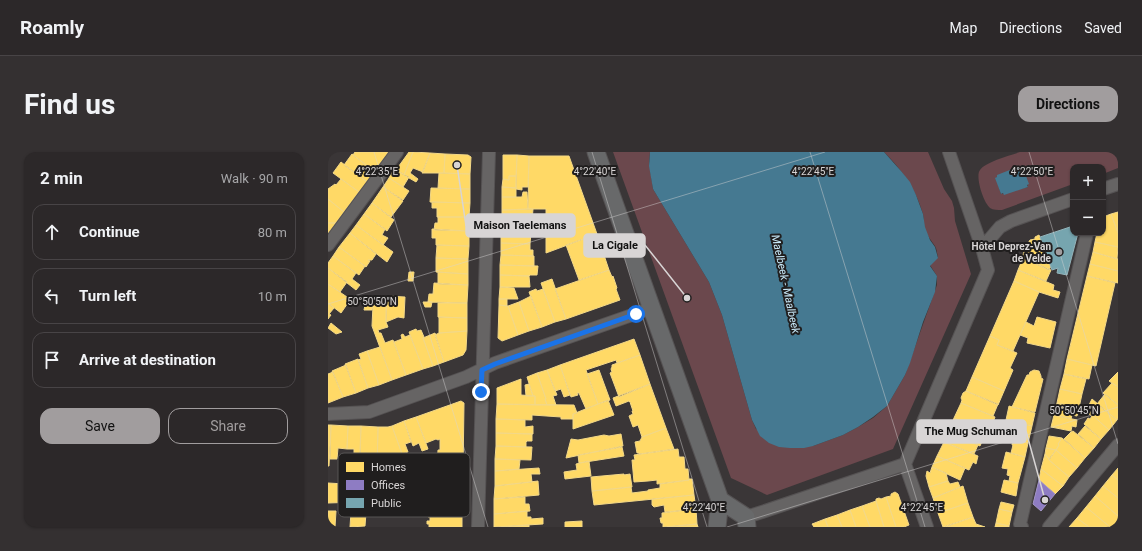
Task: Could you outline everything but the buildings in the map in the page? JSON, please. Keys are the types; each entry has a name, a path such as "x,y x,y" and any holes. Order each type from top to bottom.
{"street":[{"path":"328,245 397,152"},
{"path":"478,527 489,152"},
{"path":"596,152 720,500 716,527"},
{"path":"927,527 905,464 988,270 982,248 949,152"},
{"path":"1106,188 1118,184"},
{"path":"982,248 1000,227 1011,221 1070,200"},
{"path":"1022,527 1020,524 1086,236"},
{"path":"329,414 369,412 466,378 495,364 652,308"},
{"path":"1049,527 1118,445"},
{"path":"720,500 747,522 762,512 905,464"}],"shaded area":[{"path":"613,152 650,152 649,162 653,189 709,282 722,315 752,420 756,429 813,446 843,435 873,418 887,406 905,375 937,285 937,276 930,265 938,257 936,247 925,230 920,205 908,180 884,152 928,152 944,189 952,201 955,221 971,274 893,449 767,495 731,478"},
{"path":"1020,152 1118,152 1118,168 1106,173 1106,164 1070,164 1070,185 1002,210 991,209 987,205 980,189 978,178 979,173 980,170 987,164","holes":["1023,168 1028,187 1001,194 996,178"]}],"water":[{"name":"Maelbeek - Maalbeek","path":"650,152 884,152 910,182 923,214 925,227 930,240 935,247 938,258 930,266 937,276 935,292 905,375 887,406 858,427 843,435 813,446 804,448 779,447 769,443 760,436 752,420 722,315 709,282 653,189 649,166"},
{"path":"1020,166 1023,168 1029,184 1027,185 1028,187 1004,195 1003,193 1001,194 995,178 997,175"}],"place":[{"name":"Maison Taelemans","path":"457,165"},
{"name":"Hôtel Deprez-Van de Velde","path":"1059,252"},
{"name":"La Cigale","path":"687,298"},
{"name":"The Mug Schuman","path":"1045,500"}],"route":[{"path":"481,392 482,370 636,314"}]}
